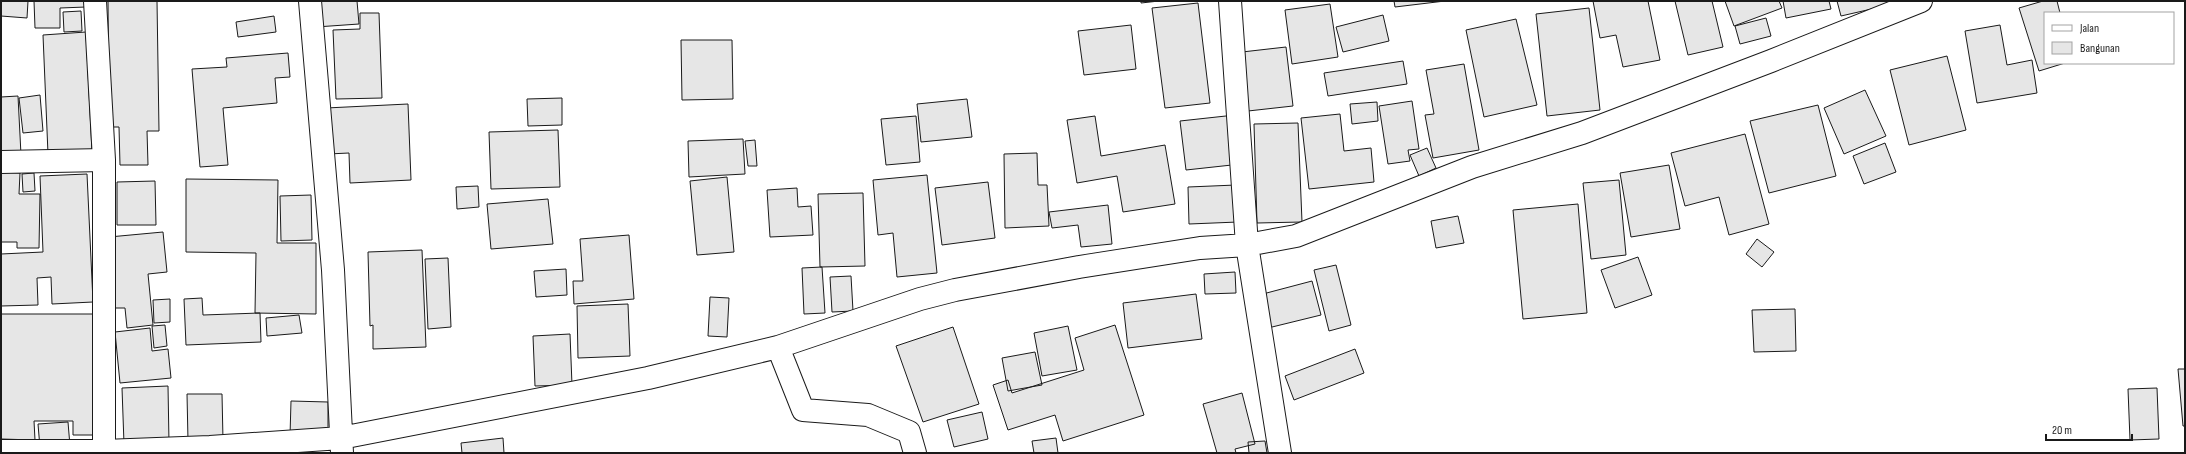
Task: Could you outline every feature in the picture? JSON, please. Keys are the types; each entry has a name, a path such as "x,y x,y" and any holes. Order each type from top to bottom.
{"street":[{"path":"95,1 104,160 104,451"},
{"path":"310,1 333,270 341,446"},
{"path":"1230,1 1247,245 1280,453"},
{"path":"1,451 104,451 210,447 341,446 648,378 778,347 920,300 955,290 1170,253 1247,245 1296,236 1472,167 1582,133 1771,61 1921,1"},
{"path":"1,162 104,160"},
{"path":"778,347 803,410 868,415 909,432 915,453"}],"building":[{"path":"1,1 28,1 27,18 1,16"},
{"path":"34,1 86,1 86,7 60,8 60,28 35,28"},
{"path":"108,1 157,1 159,131 147,131 148,165 120,165 119,127 109,127"},
{"path":"314,1 357,1 359,24 316,27"},
{"path":"1141,1 1159,1 1141,3"},
{"path":"1394,1 1445,1 1395,7"},
{"path":"1593,1 1648,1 1660,60 1623,67 1616,35 1600,38"},
{"path":"1675,1 1712,1 1723,47 1688,55"},
{"path":"1725,1 1779,1 1782,8 1734,26"},
{"path":"1783,1 1829,1 1831,9 1786,18"},
{"path":"1837,1 1888,1 1889,5 1841,16"},
{"path":"2043,1 2057,1 2060,12 2044,12 2044,64 2062,64 2039,71 2019,8"},
{"path":"1198,3 1210,103 1165,108 1152,8"},
{"path":"1330,4 1338,57 1292,64 1285,10"},
{"path":"1589,8 1600,110 1547,116 1536,14"},
{"path":"81,11 82,31 64,32 63,12"},
{"path":"360,13 379,13 382,98 336,99 333,30 360,29"},
{"path":"1383,15 1389,41 1343,52 1336,27"},
{"path":"274,16 276,32 238,37 236,22"},
{"path":"1766,18 1771,36 1740,44 1735,26"},
{"path":"1516,19 1537,105 1484,117 1466,30"},
{"path":"1131,25 1136,69 1084,75 1078,31"},
{"path":"2000,25 2007,65 2032,60 2037,93 1977,103 1965,31"},
{"path":"86,32 92,152 48,154 43,35"},
{"path":"681,40 732,40 733,99 682,100"},
{"path":"1286,47 1293,106 1248,111 1242,52"},
{"path":"288,53 290,77 275,78 277,103 223,108 228,165 200,167 192,69 227,67 226,58"},
{"path":"1947,56 1966,130 1909,145 1890,70"},
{"path":"1403,61 1407,84 1328,96 1324,73"},
{"path":"1464,64 1479,150 1433,158 1425,115 1434,114 1426,70"},
{"path":"1865,90 1886,136 1844,154 1824,108"},
{"path":"40,95 43,131 23,133 19,98"},
{"path":"18,96 21,155 1,156 1,97"},
{"path":"562,98 562,125 528,126 527,99"},
{"path":"967,99 972,137 921,142 917,104"},
{"path":"1412,101 1419,149 1408,150 1410,161 1388,164 1379,106"},
{"path":"1377,102 1378,121 1352,124 1350,104"},
{"path":"408,104 411,180 350,183 349,153 328,154 326,108"},
{"path":"1818,105 1836,176 1769,193 1750,121"},
{"path":"1340,114 1344,151 1371,148 1374,182 1309,189 1301,118"},
{"path":"1235,115 1241,164 1186,170 1180,121"},
{"path":"916,116 920,162 886,165 881,119"},
{"path":"1095,116 1101,156 1165,145 1175,204 1123,212 1117,176 1077,183 1067,120"},
{"path":"1298,123 1302,222 1257,223 1254,124"},
{"path":"558,130 560,187 491,189 489,132"},
{"path":"1745,134 1769,224 1729,235 1719,197 1685,206 1671,153"},
{"path":"743,139 745,174 689,177 688,141"},
{"path":"755,140 757,166 748,166 745,141"},
{"path":"1885,143 1896,172 1864,184 1853,156"},
{"path":"1427,148 1436,168 1419,176 1410,155"},
{"path":"1037,153 1038,185 1047,185 1049,226 1005,228 1004,154"},
{"path":"1669,165 1680,229 1631,237 1620,173"},
{"path":"1,172 20,173 19,194 40,194 39,248 17,248 17,242 1,242"},
{"path":"34,173 35,191 23,192 22,174"},
{"path":"87,174 93,302 52,304 51,277 37,278 38,305 1,306 1,254 43,252 40,176"},
{"path":"927,175 937,273 897,277 893,233 878,235 873,180"},
{"path":"727,177 734,252 697,255 690,181"},
{"path":"186,179 278,180 277,243 316,243 316,314 255,313 256,253 186,252"},
{"path":"1619,180 1626,255 1591,259 1583,183"},
{"path":"155,181 156,225 117,225 117,182"},
{"path":"988,182 995,238 942,245 935,188"},
{"path":"1236,185 1238,222 1189,224 1188,187"},
{"path":"478,186 479,207 457,209 456,187"},
{"path":"797,188 798,207 811,206 813,235 770,237 767,190"},
{"path":"863,193 865,266 820,267 818,194"},
{"path":"311,195 312,240 281,241 280,196"},
{"path":"548,199 553,244 491,249 487,204"},
{"path":"1578,204 1587,313 1523,319 1513,210"},
{"path":"1108,205 1112,244 1081,247 1078,225 1052,228 1049,212"},
{"path":"1458,216 1464,243 1436,248 1431,221"},
{"path":"163,232 167,272 148,274 153,325 127,328 125,308 115,308 109,237"},
{"path":"629,235 634,299 574,304 573,281 583,281 580,239"},
{"path":"1757,239 1774,252 1762,267 1746,254"},
{"path":"422,250 426,347 373,349 373,325 370,326 368,252"},
{"path":"1638,257 1652,295 1615,308 1601,270"},
{"path":"448,258 451,327 428,329 425,259"},
{"path":"1336,265 1351,325 1329,331 1314,270"},
{"path":"822,267 825,313 804,314 802,268"},
{"path":"566,269 567,295 536,297 534,271"},
{"path":"1235,272 1236,293 1205,294 1204,274"},
{"path":"851,276 853,311 832,312 830,277"},
{"path":"1312,281 1321,315 1268,328 1259,295"},
{"path":"1196,294 1202,339 1128,348 1123,303"},
{"path":"710,297 729,298 727,337 708,336"},
{"path":"202,298 203,315 260,313 261,342 186,345 184,299"},
{"path":"170,299 170,322 154,323 153,300"},
{"path":"628,304 630,356 578,358 577,306"},
{"path":"1795,309 1796,351 1754,352 1752,310"},
{"path":"1,314 94,314 94,435 73,435 73,421 34,421 35,440 1,439"},
{"path":"299,315 302,333 267,336 266,318"},
{"path":"165,325 167,346 154,348 152,326"},
{"path":"1115,325 1144,415 1063,441 1055,415 1008,430 993,385 1008,380 1012,393 1084,370 1075,338"},
{"path":"1068,326 1077,370 1042,376 1034,333"},
{"path":"953,327 979,404 923,422 896,346"},
{"path":"150,328 152,351 168,349 171,378 120,383 115,332"},
{"path":"570,334 572,385 535,386 533,336"},
{"path":"1355,349 1364,373 1294,400 1285,376"},
{"path":"1035,352 1042,385 1008,391 1002,358"},
{"path":"2178,369 2185,369 2185,426 2183,426"},
{"path":"168,386 169,443 124,444 122,388"},
{"path":"2157,388 2159,439 2130,440 2128,389"},
{"path":"1242,393 1255,444 1235,449 1236,453 1217,453 1203,404"},
{"path":"187,394 222,394 223,440 188,441"},
{"path":"291,401 328,402 328,437 290,436"},
{"path":"982,412 988,439 954,447 947,420"},
{"path":"68,422 70,446 40,448 38,424"},
{"path":"503,438 504,453 462,453 461,443"},
{"path":"1056,438 1058,453 1034,453 1032,441"},
{"path":"1265,441 1267,453 1249,453 1248,442"}]}
